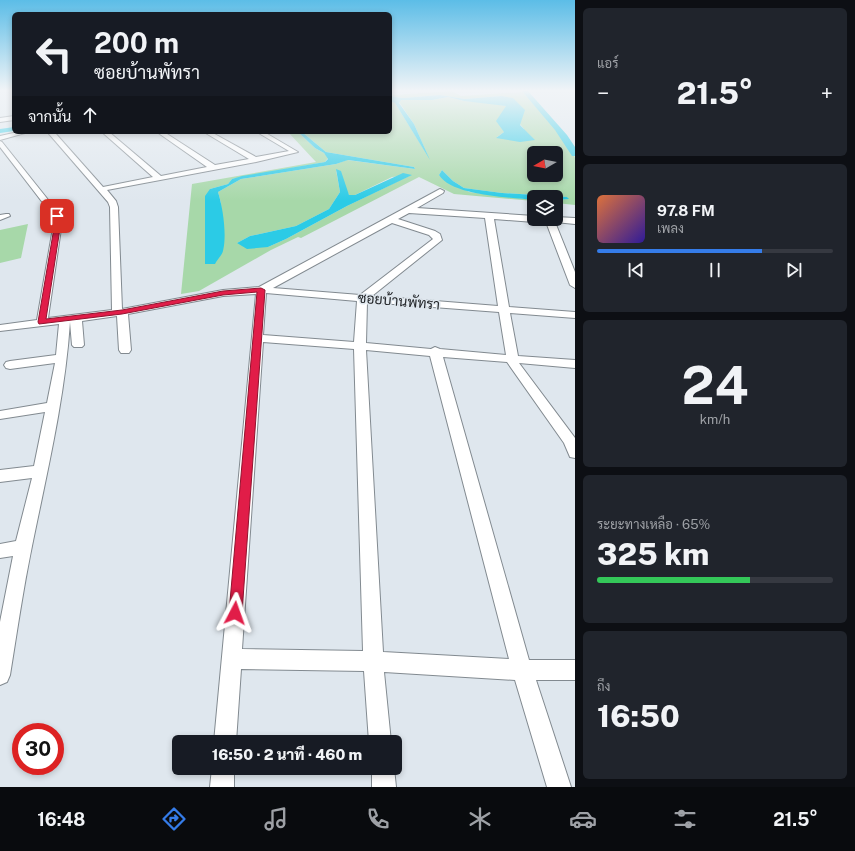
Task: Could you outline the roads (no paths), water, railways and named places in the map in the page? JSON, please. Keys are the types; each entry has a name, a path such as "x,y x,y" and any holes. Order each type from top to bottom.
{"street":[{"path":"0,138 18,134"},
{"path":"52,134 112,200 114,207 119,312 125,350"},
{"path":"107,134 160,178"},
{"path":"163,134 214,168"},
{"path":"210,134 256,160"},
{"path":"102,189 295,152 264,134"},
{"path":"0,143 57,216 58,222 42,322"},
{"path":"226,735 261,290 391,220 440,190"},
{"path":"408,210 527,218"},
{"path":"489,215 513,364 573,446"},
{"path":"379,735 373,661 360,345 362,298 438,240 437,236 432,233 391,220"},
{"path":"563,220 575,221"},
{"path":"549,226 575,285"},
{"name":"ซอยบ้านพัทรา","path":"0,328 119,312 223,293 261,290 575,315"},
{"path":"70,319 78,345"},
{"path":"0,675 23,547 41,471 70,319"},
{"path":"257,338 435,351 575,364"},
{"path":"435,351 522,670 559,787"},
{"path":"10,365 62,358"},
{"path":"0,415 52,407"},
{"path":"0,476 41,471"},
{"path":"0,551 23,547"},
{"path":"232,659 373,661 522,670 575,670"},
{"path":"222,787 223,775"},
{"path":"383,775 384,787"}],"water":[{"path":"410,128 416,128 430,160"},
{"path":"501,128 523,128 535,140 520,142 496,138 504,132"},
{"path":"300,134 304,134 326,152 414,167 415,169 348,160 336,164 241,179 218,192 224,222 225,237 223,251 215,264 205,264 205,196 210,189 228,184 232,179 242,176 325,162 328,159 324,153 315,148"},
{"path":"336,169 341,171 349,195 355,195 403,173 412,175 347,206 268,247 247,249 237,243 250,236 296,226 329,209 340,192"},
{"path":"442,170 453,181 464,188 527,195 527,199 468,191 446,182 439,175"},
{"path":"563,197 567,197 569,199 563,199"}],"waterway":[{"path":"557,128 575,154"},
{"path":"0,131 12,129"}]}
